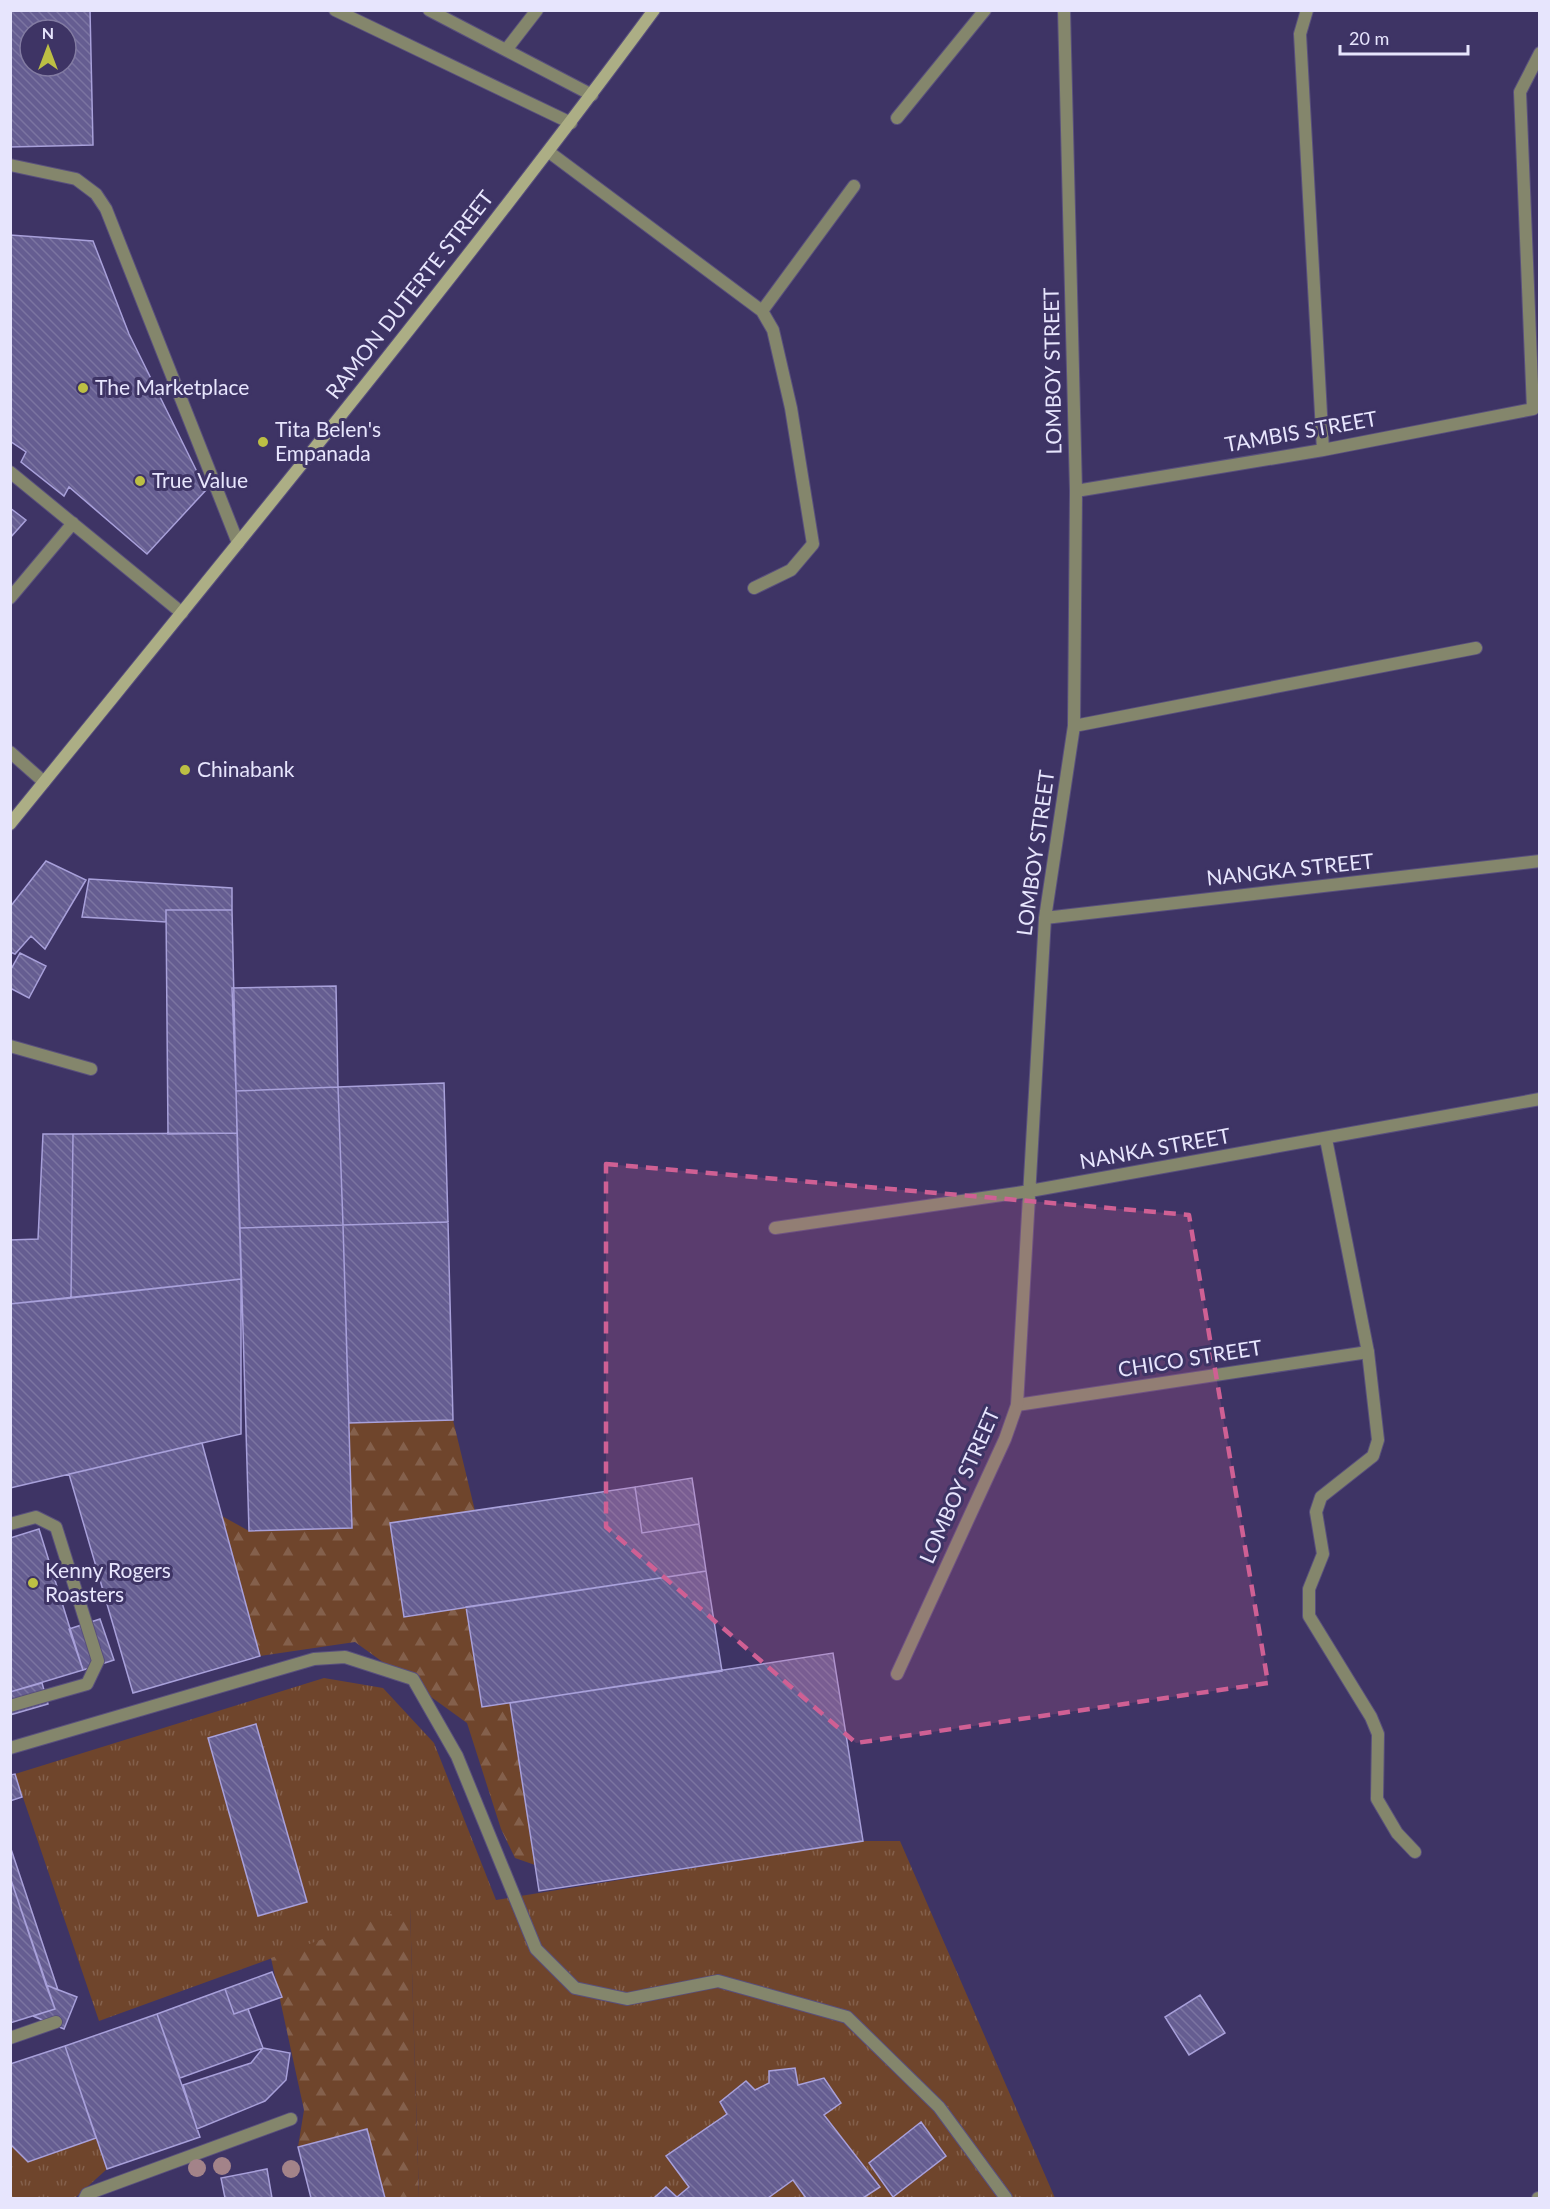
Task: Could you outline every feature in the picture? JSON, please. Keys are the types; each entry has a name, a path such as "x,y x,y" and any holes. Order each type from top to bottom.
{"main road":[{"name":"RAMON DUTERTE STREET","path":"10,824 182,613 572,123 654,10"}],"street":[{"path":"334,10 572,123"},
{"path":"429,10 592,95"},
{"path":"506,50 537,10"},
{"path":"897,118 985,10"},
{"name":"LOMBOY STREET","path":"897,1674 1005,1439 1017,1405 1045,918 1074,726 1076,491 1064,10"},
{"path":"1307,10 1300,34 1323,450"},
{"name":"TAMBIS STREET","path":"1076,491 1323,450 1533,409 1520,92 1539,53"},
{"path":"549,152 762,310 773,330 788,397 813,544 791,570 754,588"},
{"path":"10,165 76,179 96,194 106,209 238,543"},
{"path":"762,310 854,186"},
{"path":"10,472 182,613"},
{"path":"10,598 73,523"},
{"path":"1074,726 1476,648"},
{"path":"10,752 44,782"},
{"name":"NANGKA STREET","path":"1045,918 1539,861"},
{"path":"10,1046 91,1069"},
{"name":"NANKA STREET","path":"775,1228 1030,1191 1539,1099"},
{"path":"1326,1139 1368,1352 1378,1440 1373,1456 1321,1497 1316,1512 1323,1554 1310,1589 1310,1616 1371,1717 1378,1734 1377,1799 1397,1833 1415,1852"},
{"name":"CHICO STREET","path":"1017,1405 1368,1352"},
{"path":"10,1524 36,1517 56,1527 98,1661 87,1684 10,1706"},
{"path":"10,1748 314,1659 345,1657 414,1679 457,1756 536,1949 575,1988 627,1999 718,1981 848,2017 939,2107 1006,2199"},
{"path":"10,2038 56,2022"},
{"path":"85,2199 87,2194 291,2119"}],"highlighted area":[{"path":"606,1164 1189,1215 1268,1683 856,1743 606,1527"}],"green space":[{"path":"453,1420 475,1511 390,1523 404,1616 466,1607 482,1707 510,1703 535,1865 515,1858 501,1829 467,1723 355,1642 260,1656 222,1516 249,1531 352,1528 349,1423"},
{"path":"324,1678 383,1688 434,1743 496,1900 859,1841 900,1841 1055,2198 419,2198 410,1908 99,2021 15,1774"},
{"path":"410,1907 419,2198 385,2198 367,2129 298,2147 304,2110 271,1958"},
{"path":"96,2138 107,2169 75,2198 11,2198 10,2144 28,2162"}],"building":[{"path":"10,10 90,10 93,145 10,147"},
{"name":"The Marketplace","path":"10,235 93,241 129,334 206,490 147,554 69,487 64,496 21,462 26,452 10,441"},
{"path":"10,508 26,520 10,538"},
{"path":"46,861 86,880 45,949 31,936 15,954 10,952 10,907"},
{"path":"89,879 232,888 232,910 166,910 166,922 82,917"},
{"path":"166,910 232,910 237,1133 168,1134"},
{"path":"20,953 46,966 29,998 10,988 10,971"},
{"path":"336,986 338,1087 236,1091 232,988"},
{"path":"444,1083 448,1222 343,1225 338,1087"},
{"path":"338,1087 343,1225 240,1228 236,1091"},
{"path":"237,1133 241,1279 71,1298 73,1134"},
{"path":"43,1134 73,1134 71,1298 10,1304 10,1240 38,1239"},
{"path":"448,1222 453,1420 349,1423 343,1225"},
{"path":"343,1225 352,1528 249,1531 240,1228"},
{"path":"241,1279 241,1434 10,1488 10,1304"},
{"path":"202,1443 260,1656 133,1693 69,1474"},
{"path":"692,1478 699,1524 642,1533 635,1487"},
{"path":"635,1487 642,1533 699,1524 706,1571 404,1617 390,1523"},
{"name":"Kenny Rogers Roasters","path":"39,1529 83,1670 10,1692 10,1538"},
{"path":"706,1571 722,1671 482,1707 466,1607"},
{"path":"100,1619 114,1660 83,1670 69,1629"},
{"path":"833,1653 863,1841 539,1891 510,1703"},
{"path":"42,1683 48,1704 10,1715 10,1692"},
{"path":"256,1724 307,1902 258,1916 208,1738"},
{"path":"15,1774 22,1797 10,1801 10,1775"},
{"path":"10,1846 58,1990 46,1985 10,1877"},
{"path":"10,1877 55,2009 10,2023"},
{"path":"272,1972 282,1997 234,2014 225,1989"},
{"path":"46,1985 77,1997 64,2029 33,2016 55,2009"},
{"path":"225,1989 234,2014 248,2009 263,2048 180,2078 157,2014"},
{"path":"1200,1995 1225,2033 1189,2055 1165,2017"},
{"path":"157,2014 200,2137 107,2169 65,2046"},
{"path":"65,2046 96,2138 28,2162 10,2144 10,2064"},
{"path":"263,2048 290,2053 286,2080 265,2101 197,2129 183,2085 251,2063"},
{"path":"795,2068 798,2085 824,2078 841,2103 824,2115 880,2187 863,2198 806,2198 793,2180 768,2198 654,2198 666,2187 677,2197 689,2187 666,2156 727,2114 720,2102 746,2081 755,2090 769,2083 769,2071"},
{"path":"921,2122 946,2156 893,2197 869,2163"},
{"path":"367,2129 385,2198 311,2198 298,2147"},
{"path":"267,2169 272,2198 225,2198 221,2178"}],"place":[{"name":"The Marketplace","path":"83,388"},
{"name":"Tita Belen's Empanada","path":"263,442"},
{"name":"True Value","path":"140,481"},
{"name":"Chinabank","path":"185,770"},
{"name":"Kenny Rogers Roasters","path":"33,1583"}]}
